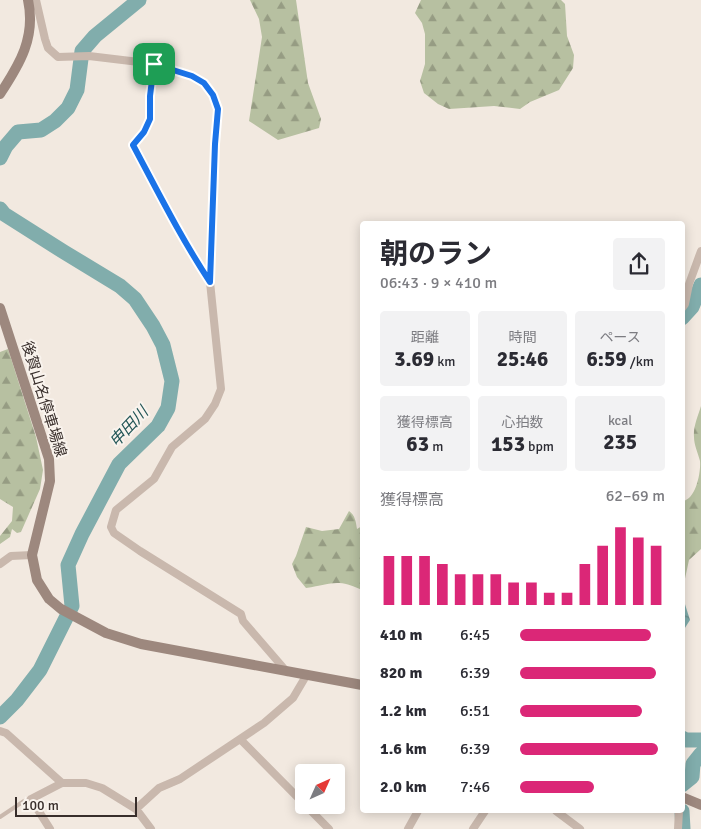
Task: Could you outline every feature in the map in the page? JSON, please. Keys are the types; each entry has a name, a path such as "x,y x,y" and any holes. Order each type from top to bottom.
{"main road":[{"path":"0,94 28,45 32,17 28,0"},
{"name":"後賀山名停車場線","path":"0,308 49,459 50,481 32,555 36,580 49,599 61,609 106,633 141,644 287,672"},
{"path":"287,672 360,685"},
{"path":"685,799 701,805"}],"street":[{"path":"36,0 48,48 58,57 88,56 154,64 192,76 204,83 213,95 218,109 210,282 221,389 215,404 205,420 172,447 154,479 116,510 111,527 114,533 140,551 241,614 243,621 287,672"},
{"path":"154,64 150,96 150,119 144,132 133,145 168,214 210,282"},
{"path":"685,304 689,284 701,251"},
{"path":"0,564 11,556 32,555"},
{"path":"136,809 158,788 180,779 264,723 293,698 306,676"},
{"path":"0,731 12,738 62,783"},
{"path":"241,740 329,829"},
{"path":"50,829 31,799 62,783 86,783 102,788 136,809 151,829"},
{"path":"408,829 417,813"},
{"path":"473,829 484,813"},
{"path":"559,813 580,829"},
{"path":"678,829 679,813"}],"lane":[{"path":"0,817 24,801 31,799"}],"green space":[{"path":"250,0 296,0 308,83 321,119 319,128 278,140 249,121 262,37 259,19"},
{"path":"421,0 561,0 565,4 567,36 574,55 573,68 559,90 530,102 520,109 494,106 449,109 438,104 424,93 420,81 425,64 425,34 422,23 415,13"},
{"path":"8,349 36,437 43,470 40,489 21,532 17,533 12,529 10,537 0,544 0,536 12,521 13,507 0,499 0,352"},
{"path":"701,406 701,549 689,560 685,579 685,500 694,490 700,472 700,461 694,433"},
{"path":"349,511 356,521 357,529 360,527 360,589 340,583 306,588 297,577 292,564 306,527 322,531 339,529"}],"water":[{"path":"685,604 690,620 685,628"}],"waterway":[{"name":"申田川","path":"0,158 6,146 18,132 41,130 55,121 68,108 77,90 82,51 95,36 139,0"},
{"name":"申田川","path":"0,209 4,214 120,286 135,299 163,345 172,381 168,408 158,426 119,464 82,534 68,565 72,606 40,670 17,700 0,717"},
{"path":"685,315 692,307 701,285"},
{"path":"685,740 701,740"},
{"path":"685,783 692,777 693,764 701,754"},
{"path":"682,813 683,829"}],"route":[{"path":"154,64 192,76 204,83 213,95 218,109 210,282 168,214 133,145 144,132 150,119 150,96 154,64"}]}
